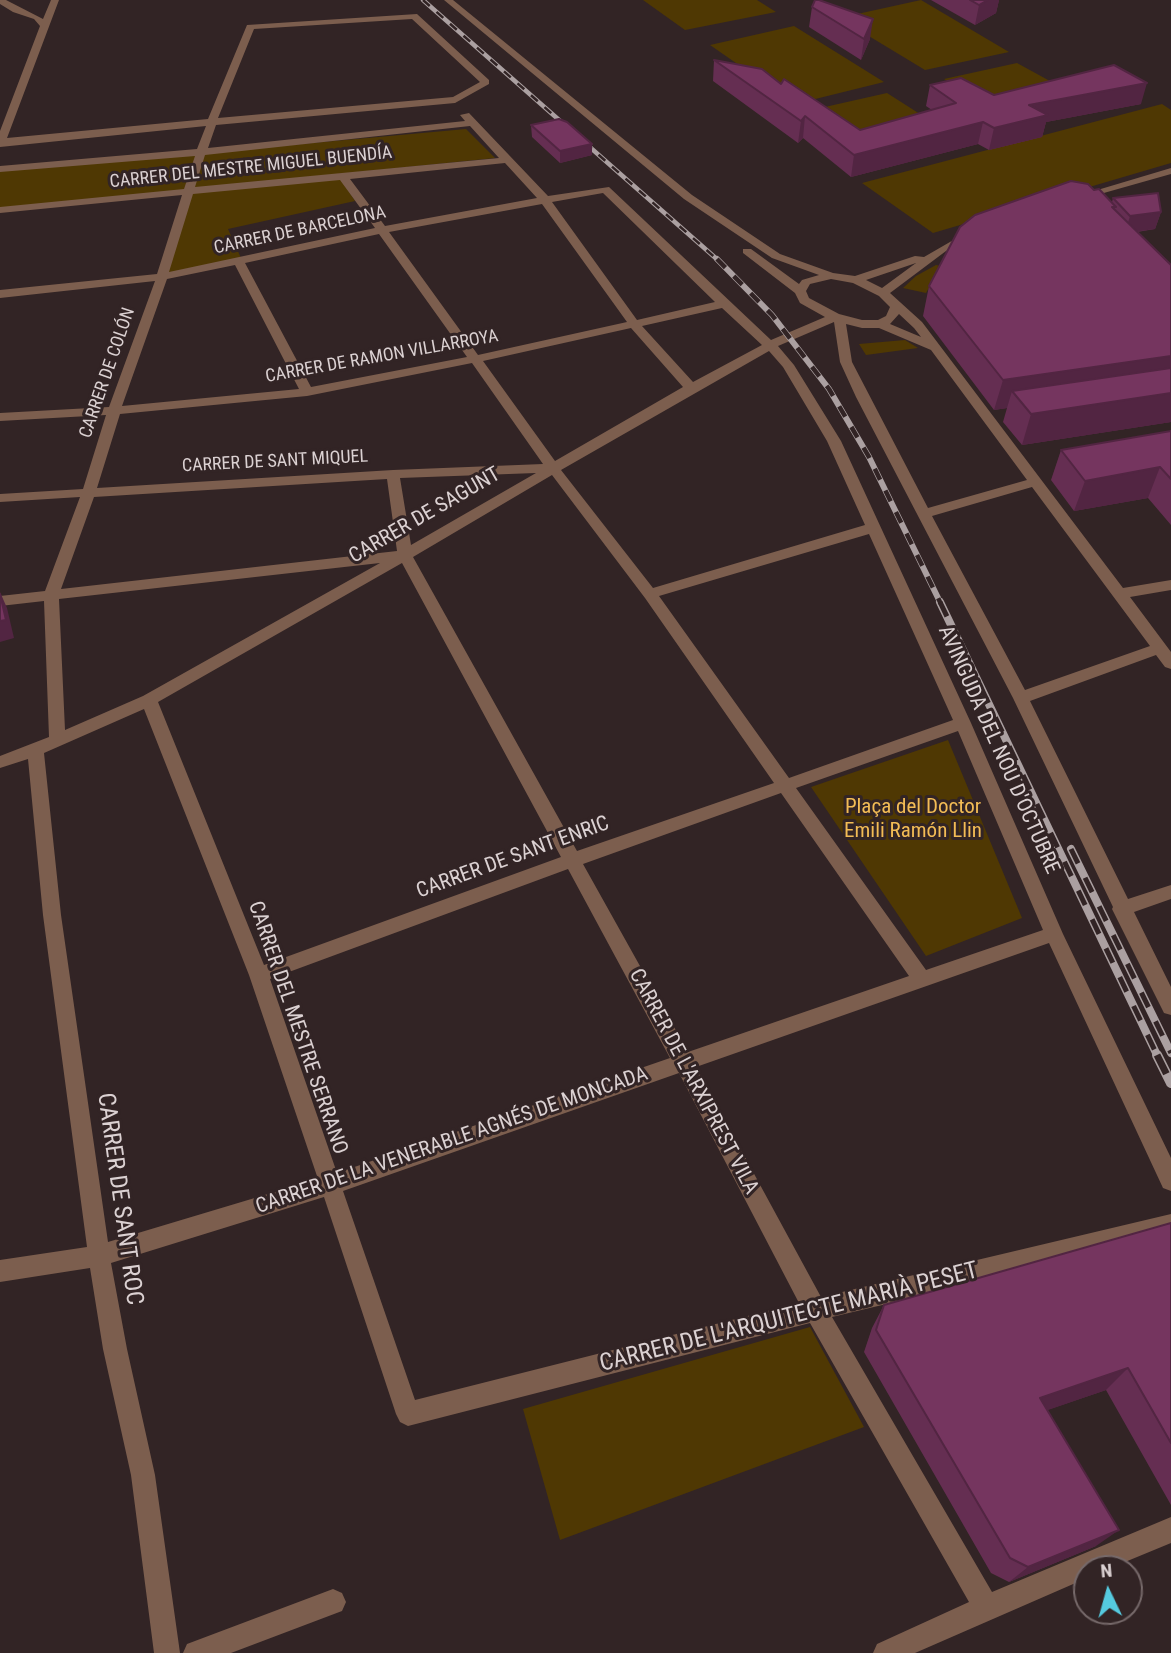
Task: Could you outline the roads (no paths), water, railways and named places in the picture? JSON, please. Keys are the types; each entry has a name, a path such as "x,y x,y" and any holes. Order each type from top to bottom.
{"street":[{"path":"0,0 16,10 37,17 44,25"},
{"path":"55,0 0,143 455,100 470,123 545,200 635,325 691,388"},
{"path":"448,0 688,197 776,256 831,276 856,280 883,293 918,325 1171,663"},
{"path":"0,11 16,10"},
{"name":"CARRER DE COLÓN","path":"57,739 51,596 162,277 187,191 250,27 414,16 486,82 455,100"},
{"name":"CARRER DEL MESTRE MIGUEL BUENDÍA","path":"0,169 201,152 470,123"},
{"name":"CARRER DEL MESTRE MIGUEL BUENDÍA","path":"0,210 506,160"},
{"path":"1089,206 1074,199 1171,171"},
{"path":"344,177 553,468 650,594 921,978 1054,934"},
{"name":"CARRER DE BARCELONA","path":"0,294 162,277 383,230 605,189"},
{"name":"AVINGUDA DEL NOU D'OCTUBRE","path":"605,189 770,345 788,365 834,441 1054,934 1171,1181"},
{"path":"688,197 727,237 803,301 838,322"},
{"path":"856,280 942,249 984,229"},
{"path":"727,237 803,301"},
{"path":"883,293 942,249"},
{"path":"239,262 307,393"},
{"path":"831,276 806,282 799,330 838,322 881,324 936,348"},
{"name":"CARRER DE RAMON VILLARROYA","path":"0,417 114,411 307,393 724,304"},
{"path":"881,324 891,318 896,306"},
{"name":"AVINGUDA DEL NOU D'OCTUBRE","path":"838,322 846,362 1021,698 1121,909 1171,1007"},
{"name":"CARRER DE SAGUNT","path":"0,762 35,750 149,700 691,388 799,330"},
{"path":"988,417 1003,415"},
{"name":"CARRER DE SANT MIQUEL","path":"0,498 393,474 553,468"},
{"path":"0,601 405,555 393,474"},
{"path":"924,514 1036,482"},
{"path":"650,594 872,528"},
{"name":"CARRER DE L'ARXIPREST VILA","path":"405,555 683,1062 815,1310 986,1607"},
{"path":"1118,594 1171,585"},
{"path":"1021,698 1159,648"},
{"name":"CARRER DEL MESTRE SERRANO","path":"149,700 259,975 328,1186 408,1414"},
{"path":"785,786 962,723"},
{"name":"CARRER DE SANT ROC","path":"35,750 52,915 100,1256 116,1349 143,1475 167,1653"},
{"name":"CARRER DE SANT ENRIC","path":"259,975 785,786"},
{"path":"1121,909 1171,892"},
{"name":"CARRER DE LA VENERABLE AGNÉS DE MONCADA","path":"0,1271 100,1256 328,1186 921,978"},
{"name":"CARRER DE L'ARQUITECTE MARIÀ PESET","path":"408,1414 815,1310 1171,1225"},
{"path":"886,1653 986,1607 1171,1531"},
{"path":"196,1653 333,1602"}],"railway":[{"path":"423,0 719,261"},
{"path":"719,261 772,315 829,389 869,457 941,604"},
{"path":"940,602 1158,1057"},
{"path":"1071,849 1171,1053"},
{"path":"1158,1057 1171,1083"}],"park label":[{"name":"Plaça del Doctor Emili Ramón Llin","path":"913,820"}]}
